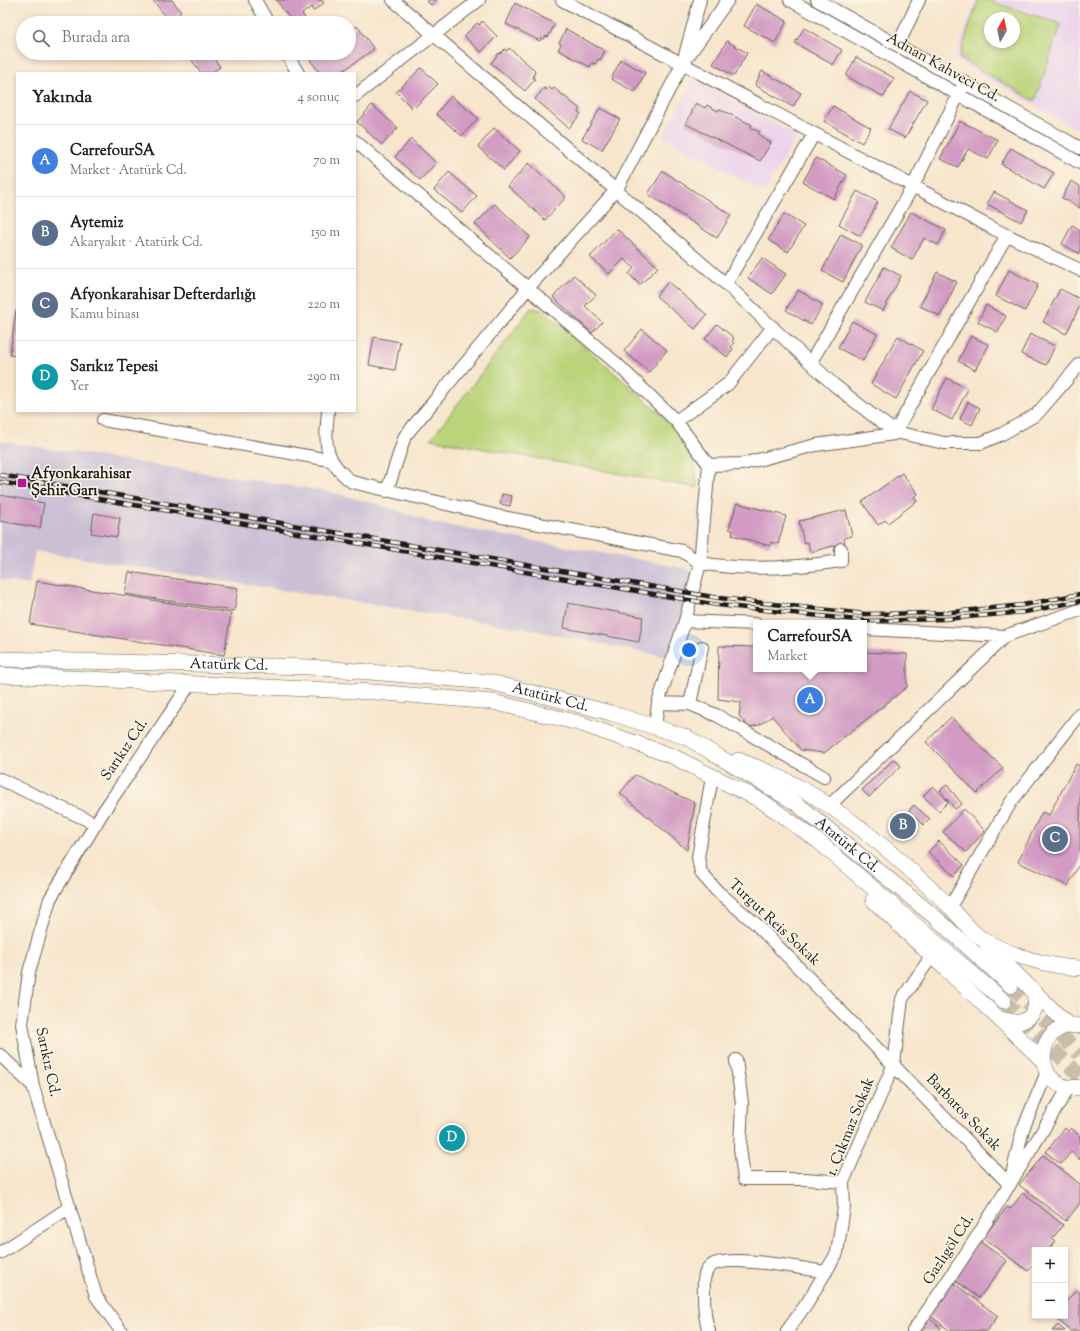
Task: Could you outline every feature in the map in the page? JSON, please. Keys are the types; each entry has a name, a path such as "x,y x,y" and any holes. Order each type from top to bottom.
{"main road":[{"name":"Atatürk Cd.","path":"0,659 309,667 490,682 611,713 686,737 800,806 936,918 1011,986"},
{"name":"Atatürk Cd.","path":"0,675 374,692 493,702 579,723 672,756 762,801 818,841 1004,1000"},
{"path":"706,749 772,773 809,792 864,831 950,907 1032,990 1076,1024"},
{"path":"712,777 839,867 931,957 1001,1019 1060,1084 1077,1088"},
{"path":"981,939 1037,962 1080,968"},
{"path":"1001,1019 1019,1022 1028,1017 1036,1008 1037,998 1032,990"},
{"path":"1045,1066 1045,1045 1050,1037 1057,1030 1076,1024"}],"street":[{"path":"255,0 264,16"},
{"path":"392,0 617,189 726,284 833,384 896,432 944,443 981,443 1002,434 1037,414 1080,364"},
{"path":"356,95 480,0"},
{"path":"562,0 1007,235 1080,270"},
{"path":"683,63 700,0"},
{"path":"387,491 405,436 529,287 617,189 683,63 728,0"},
{"name":"Adnan Kahveci Cd.","path":"790,0 1080,163"},
{"name":"Adnan Kahveci Cd.","path":"817,0 1080,148"},
{"path":"898,45 920,0"},
{"path":"290,60 297,72"},
{"path":"810,362 913,186 965,82"},
{"path":"726,284 814,134"},
{"path":"356,142 529,287 617,364 676,421 709,465 700,563 685,620 658,704 655,727"},
{"path":"709,465 742,464 816,445 884,437 894,434 1007,235"},
{"path":"676,421 728,384 773,327"},
{"path":"328,412 326,445 330,460 339,472 352,482 502,517 682,551 700,563 724,568 820,564 841,561 841,549"},
{"path":"103,420 330,460"},
{"path":"867,629 1005,636 1080,610"},
{"path":"685,620 753,624"},
{"path":"829,806 1005,636"},
{"path":"690,704 702,647"},
{"name":"Sarıkız Cd.","path":"121,1331 96,1296 33,1086 22,1024 29,972 50,899 96,824 190,684"},
{"path":"658,704 690,704 718,716 745,730 824,777"},
{"path":"950,907 1011,802 1080,714"},
{"name":"Turgut Reis Sokak","path":"712,777 698,857 701,873 717,891 756,924 894,1064"},
{"path":"0,779 96,824"},
{"name":"1. Çıkmaz Sokak","path":"787,1331 837,1253 844,1207 843,1182 894,1064 902,999 931,957"},
{"path":"0,1055 33,1086"},
{"path":"736,1060 742,1103 740,1148 744,1179 804,1179 843,1182"},
{"name":"Barbaros Sokak","path":"894,1064 1010,1185"},
{"name":"Gazlıgöl Cd.","path":"1010,1185 1023,1130 1045,1066"},
{"name":"Gazlıgöl Cd.","path":"913,1331 936,1299 1010,1185 1077,1088"},
{"path":"0,1253 70,1207"},
{"path":"709,1331 704,1301 704,1279 706,1272 712,1264 730,1261 746,1261 826,1272"}],"shaded area":[{"path":"976,0 1080,0 1080,131 954,59"},
{"path":"694,80 796,135 765,192 663,137"},
{"path":"0,441 331,492 380,505 433,523 685,568 700,579 690,627 676,659 528,629 35,551 29,585 0,580"}],"green space":[{"path":"978,0 986,0 1061,24 1035,101 959,58"},
{"path":"531,308 543,310 674,426 693,453 698,488 431,439"}],"building":[{"path":"153,0 172,0 181,12 176,16 165,16"},
{"path":"276,0 321,0 324,3 313,11 311,7 302,14 304,16 288,16"},
{"path":"426,0 437,0 431,5"},
{"path":"515,3 555,24 548,37 546,36 544,39 541,38 540,41 506,24"},
{"path":"756,4 787,21 775,43 744,26"},
{"path":"482,21 497,36 481,52 464,36 477,23 479,25"},
{"path":"357,26 374,49 341,72 319,72 310,60 356,60"},
{"path":"804,28 842,50 833,65 795,43"},
{"path":"566,29 605,51 600,60 598,59 595,64 592,63 590,67 558,50 561,44 559,43"},
{"path":"727,41 747,53 734,76 713,64"},
{"path":"509,48 535,70 533,78 535,79 525,91 491,63 499,53 500,54 505,49 507,51"},
{"path":"856,57 894,78 884,97 846,76"},
{"path":"192,60 215,60 220,67 212,72 200,72"},
{"path":"621,60 645,73 635,92 611,79"},
{"path":"421,68 438,84 413,109 396,92"},
{"path":"762,71 801,93 793,107 755,85"},
{"path":"549,87 552,90 554,88 580,109 578,112 581,114 569,128 535,99 544,88 546,90"},
{"path":"910,91 927,100 905,138 888,129"},
{"path":"451,96 478,118 462,136 436,114"},
{"path":"696,103 705,108 707,105 718,111 719,109 752,125 751,128 760,132 758,134 771,143 760,161 686,124"},
{"path":"372,105 398,128 382,145 357,122"},
{"path":"833,106 871,128 862,143 824,121"},
{"path":"600,108 620,119 602,150 582,139"},
{"path":"960,121 998,140 988,159 968,149 958,167 940,159"},
{"path":"494,128 520,151 504,170 478,147"},
{"path":"411,139 436,163 420,180 395,157"},
{"path":"1011,148 1054,173 1044,189 1001,164"},
{"path":"816,158 847,175 834,199 803,182"},
{"path":"529,163 566,197 545,220 508,186"},
{"path":"663,171 731,215 717,238 648,194"},
{"path":"449,172 477,196 462,213 434,190"},
{"path":"1071,181 1080,186 1080,208 1062,198"},
{"path":"857,191 878,202 860,236 839,224"},
{"path":"994,192 1028,210 1021,222 987,204"},
{"path":"495,204 530,237 510,258 475,224"},
{"path":"911,212 946,230 938,245 924,238 912,260 891,248"},
{"path":"784,214 804,226 788,252 768,240"},
{"path":"1072,225 1080,230 1080,254 1062,244"},
{"path":"617,229 658,267 640,285 629,274 634,268 624,259 609,274 590,257"},
{"path":"841,234 862,245 843,282 822,271"},
{"path":"762,258 786,274 772,294 748,278"},
{"path":"884,267 901,276 883,311 865,302"},
{"path":"1009,270 1038,285 1025,311 996,296"},
{"path":"937,272 957,282 940,316 920,306"},
{"path":"574,275 596,295 585,306 602,322 592,333 553,297"},
{"path":"668,282 707,315 695,329 656,296"},
{"path":"1060,289 1080,299 1080,306 1066,334 1043,322"},
{"path":"798,290 823,305 811,325 786,310"},
{"path":"986,305 1006,316 998,332 978,322"},
{"path":"16,311 16,356 10,355"},
{"path":"852,321 877,334 863,361 838,348"},
{"path":"717,324 734,338 732,341 734,343 731,347 733,349 727,357 705,339"},
{"path":"642,329 667,350 649,372 624,351"},
{"path":"1030,334 1055,346 1046,365 1021,354"},
{"path":"898,336 923,351 896,399 871,384"},
{"path":"971,336 989,345 975,370 958,361"},
{"path":"374,337 400,342 395,370 369,365"},
{"path":"947,378 968,389 952,420 931,409"},
{"path":"968,402 980,408 972,425 960,419"},
{"path":"902,473 918,494 914,497 917,501 888,523 885,520 878,525 862,502"},
{"path":"502,494 512,496 510,506 500,504"},
{"path":"0,495 44,503 40,528 0,521"},
{"path":"737,503 786,516 778,544 771,542 770,546 732,535 733,530 729,529"},
{"path":"846,510 852,536 844,538 845,543 810,552 808,542 804,543 799,521"},
{"path":"94,513 120,518 117,537 91,533"},
{"path":"129,572 238,588 234,611 125,594"},
{"path":"37,581 231,613 224,655 30,624"},
{"path":"568,603 643,617 639,642 564,628"},
{"path":"719,646 753,647 753,672 867,672 867,652 907,654 907,687 824,753 801,750 772,716 759,725 749,727 739,716 741,702 718,699"},
{"path":"951,717 1003,768 977,793 926,742"},
{"path":"894,759 901,766 869,797 862,790"},
{"path":"1076,764 1080,766 1080,863 1068,886 1018,862 1042,812 1049,815"},
{"path":"635,775 695,803 687,850 620,793"},
{"path":"947,785 962,804 955,809 940,790"},
{"path":"933,786 948,802 939,811 923,796"},
{"path":"914,805 930,819 924,825 909,811"},
{"path":"964,809 985,831 966,852 943,832"},
{"path":"939,841 964,865 954,876 928,852"},
{"path":"1065,1128 1068,1131 1071,1128 1080,1136 1080,1160 1071,1152 1061,1164 1046,1152"},
{"path":"1043,1155 1080,1184 1080,1203 1066,1221 1019,1185"},
{"path":"1023,1193 1063,1225 1052,1239 1055,1241 1050,1247 1032,1247 1032,1266 1028,1271 983,1238 1007,1207 1010,1209"},
{"path":"979,1241 1007,1261 979,1298 952,1278"},
{"path":"952,1282 998,1316 987,1331 950,1331 928,1314"},
{"path":"1076,1290 1080,1293 1080,1331 1071,1331 1057,1319 1068,1319 1068,1299"},
{"path":"928,1317 941,1328 938,1331 917,1331"},
{"path":"1058,1325 1065,1331 1052,1331"}],"tunnel":[{"path":"1011,986 1080,1054"},
{"path":"1004,1001 1080,1076"}],"railway":[{"path":"0,475 719,598 865,614 942,613 1023,605 1080,594"},
{"path":"0,482 718,605 857,620"},
{"path":"867,621 944,619 1025,612 1080,601"}],"place":[{"name":"Afyonkarahisar Şehir Garı","path":"22,483"},
{"name":"CarrefourSA","path":"810,700"},
{"name":"Aytemiz","path":"903,826"},
{"name":"Afyonkarahisar Defterdarlığı","path":"1055,839"},
{"name":"Sarıkız Tepesi","path":"452,1138"}]}
